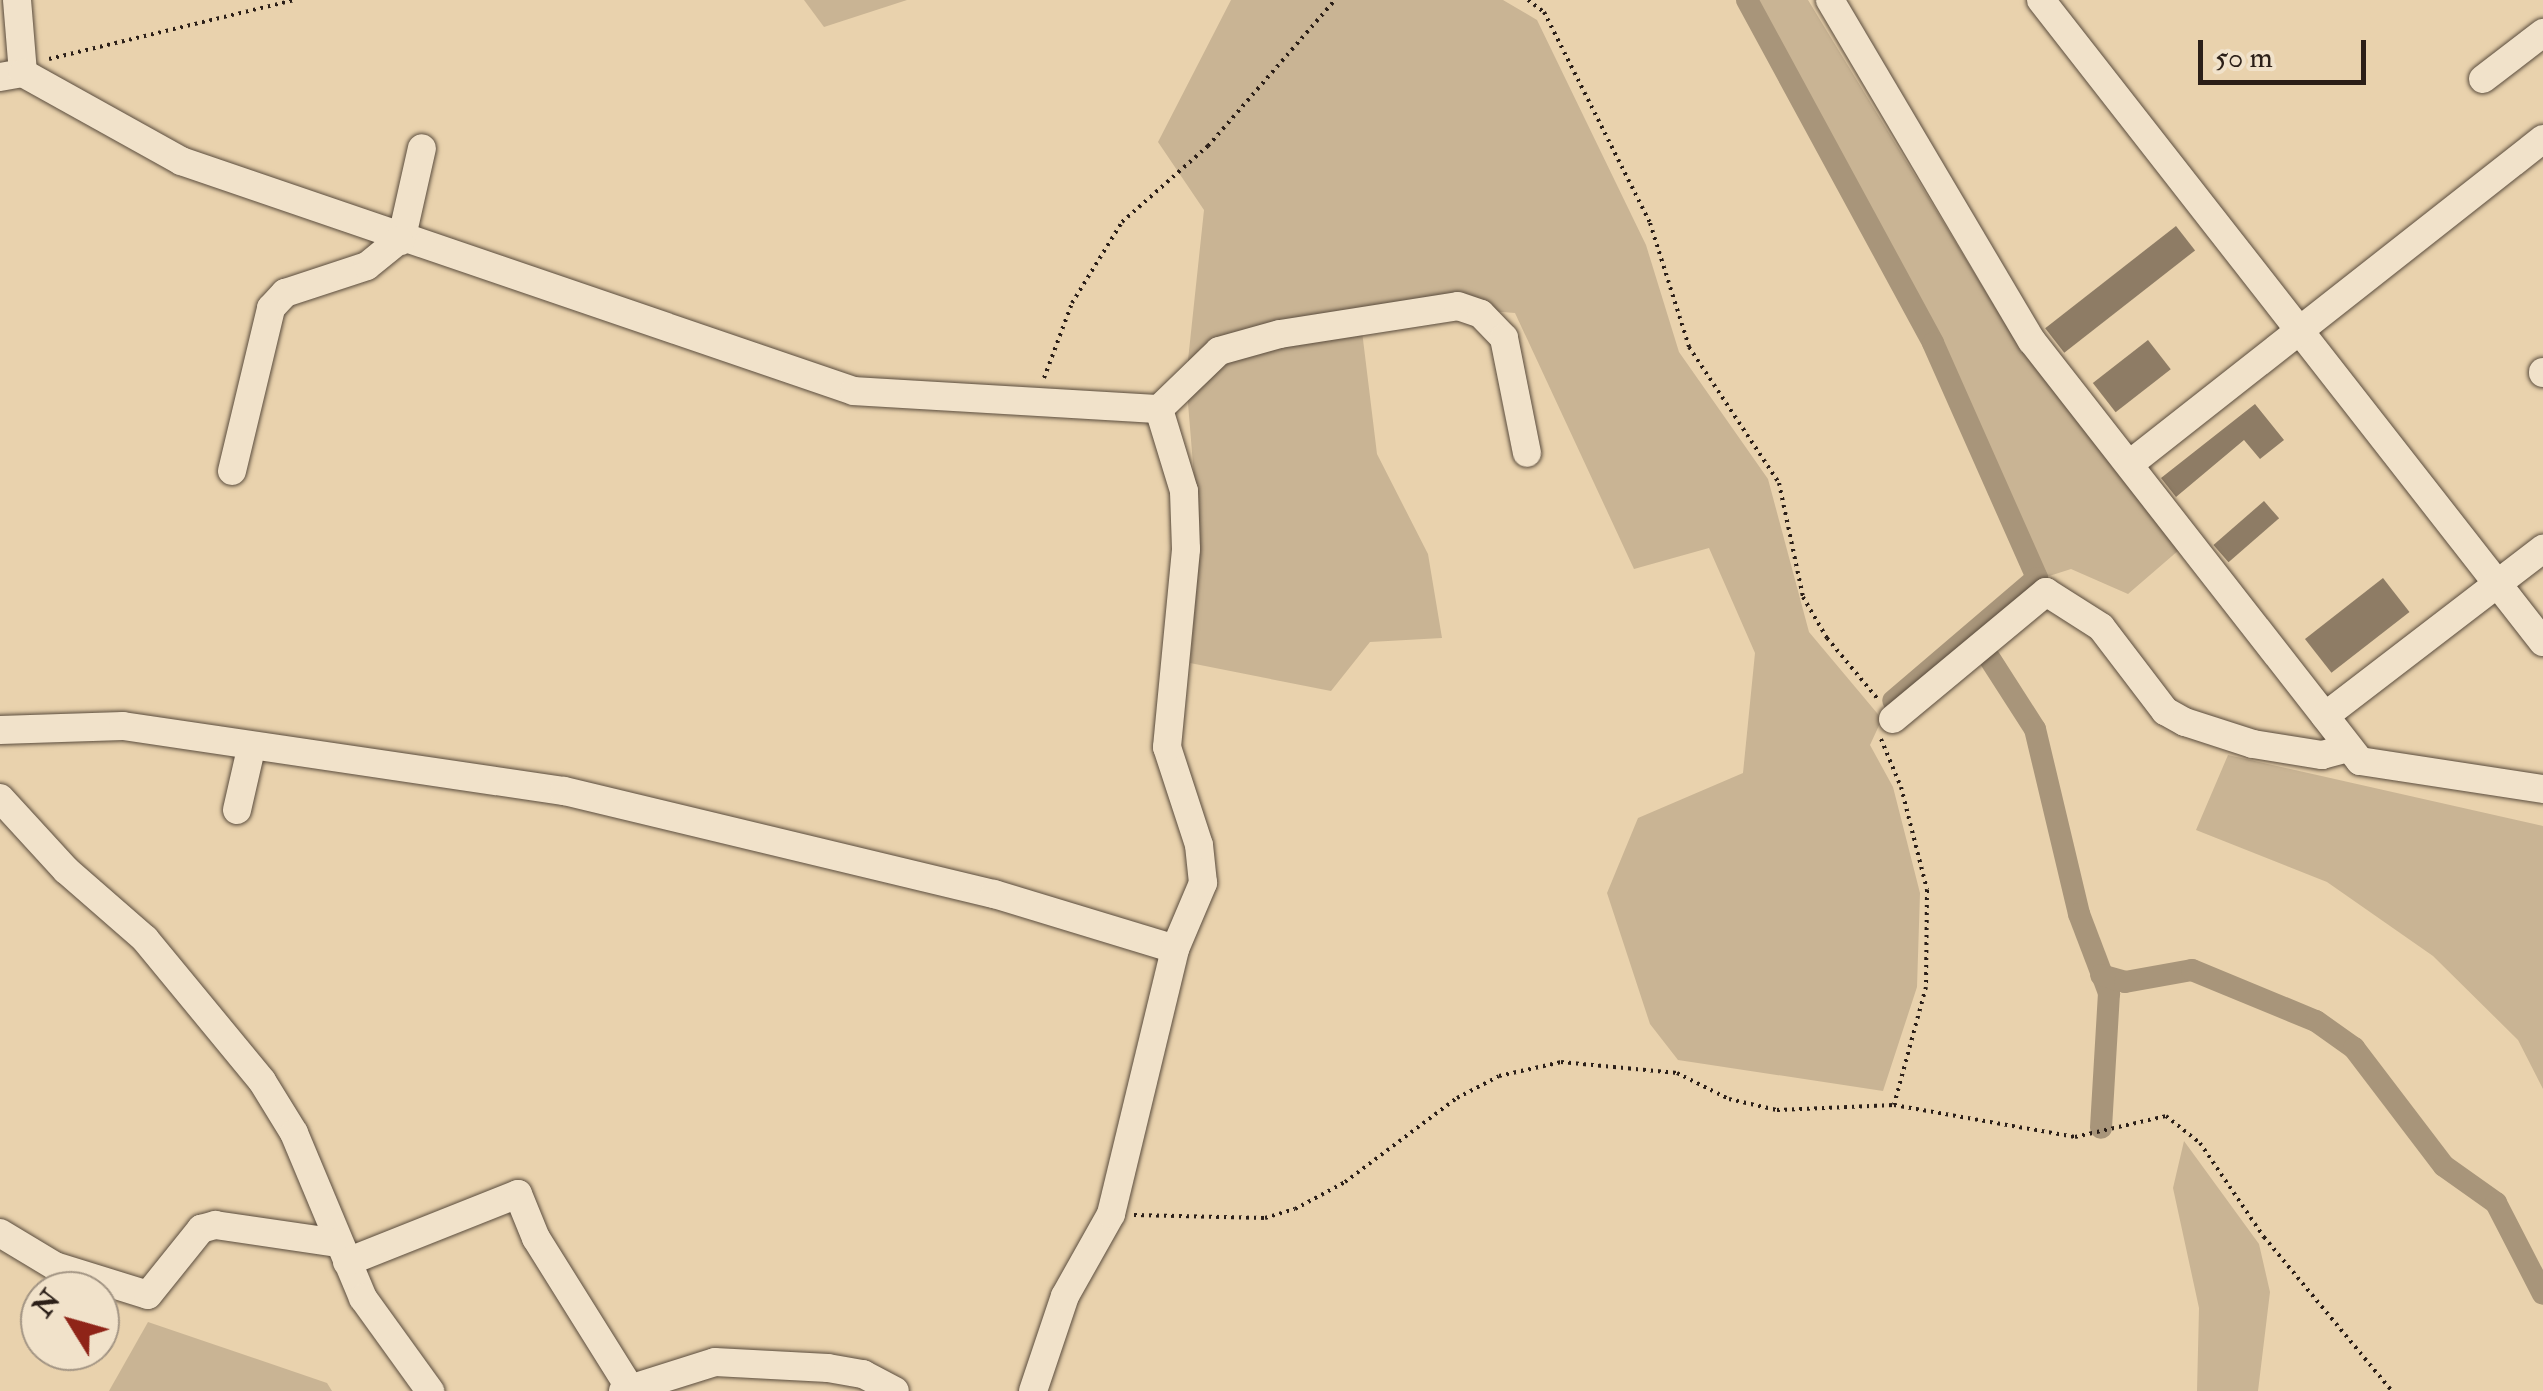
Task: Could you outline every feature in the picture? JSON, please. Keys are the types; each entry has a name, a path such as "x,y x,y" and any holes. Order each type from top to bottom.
{"street":[{"path":"17,0 12,75 181,160 400,240 854,391 1159,409 1219,351 1280,334 1458,306 1481,314 1504,338 1527,452"},
{"path":"1830,0 2032,341 2360,761 2543,789"},
{"path":"2041,0 2543,642"},
{"path":"2484,79 2543,33"},
{"path":"2130,463 2543,139"},
{"path":"232,471 272,308 284,293 367,266 400,240 422,148"},
{"path":"1033,1391 1065,1296 1111,1214 1175,949 1198,902 1203,865 1167,747 1186,549 1184,491 1159,409"},
{"path":"2326,716 2543,548"},
{"path":"1893,720 2046,592 2100,627 2165,711 2185,722 2252,744 2322,755 2349,748"},
{"path":"0,730 123,726 252,749 564,791 740,838 994,894 1175,949"},
{"path":"237,810 252,749"},
{"path":"0,798 66,870 144,939 262,1080 294,1133 343,1252 389,1338 430,1391"},
{"path":"0,1233 54,1266 148,1294 201,1229 215,1225 343,1252 518,1194 536,1238 626,1389 715,1362 828,1368 863,1374 895,1391"}],"path":[{"path":"12,75 37,62 294,0"},
{"path":"1037,402 1072,303 1122,222 1208,146 1334,0"},
{"path":"1528,0 1544,12 1650,223 1689,347 1780,483 1803,596 1827,638 1893,720 1879,746 1901,787 1928,890 1926,986 1894,1105"},
{"path":"1111,1214 1265,1218 1295,1208 1344,1182 1457,1098 1499,1076 1561,1062 1677,1073 1730,1099 1777,1110 1894,1105 2075,1137 2110,1133 2142,1118 2174,1118 2392,1391"}],"shaded area":[{"path":"804,0 907,0 824,27"},
{"path":"1231,0 1503,0 1537,20 1646,245 1679,352 1768,479 1809,632 1882,719 1870,745 1893,787 1920,893 1917,987 1883,1091 1678,1060 1650,1024 1607,893 1638,818 1743,773 1755,653 1709,548 1634,569 1515,313 1477,310 1361,323 1377,454 1428,554 1442,638 1370,642 1331,691 1190,663 1200,549 1186,379 1204,210 1158,142"},
{"path":"1756,0 1808,0 2020,348 2179,550 2128,594 2071,569 2043,578 1939,340"},
{"path":"2228,755 2543,826 2543,1089 2518,1040 2433,956 2327,882 2196,830"},
{"path":"2184,1141 2259,1244 2270,1292 2258,1391 2197,1391 2199,1308 2173,1188"},
{"path":"148,1322 327,1383 332,1391 109,1391"}],"building":[{"path":"2176,226 2195,250 2064,353 2045,328"},
{"path":"2148,340 2171,369 2116,412 2093,383"},
{"path":"2255,404 2284,440 2260,459 2244,440 2176,497 2161,478"},
{"path":"2264,501 2279,518 2229,562 2213,545"},
{"path":"2383,578 2409,612 2331,673 2305,639"}],"waterway":[{"path":"1747,0 1933,343 2037,578 1893,701"},
{"path":"1990,659 2035,729 2079,914 2109,993 2101,1128"},
{"path":"2101,975 2125,982 2192,970 2316,1021 2354,1048 2444,1166 2496,1203 2543,1294"}]}
